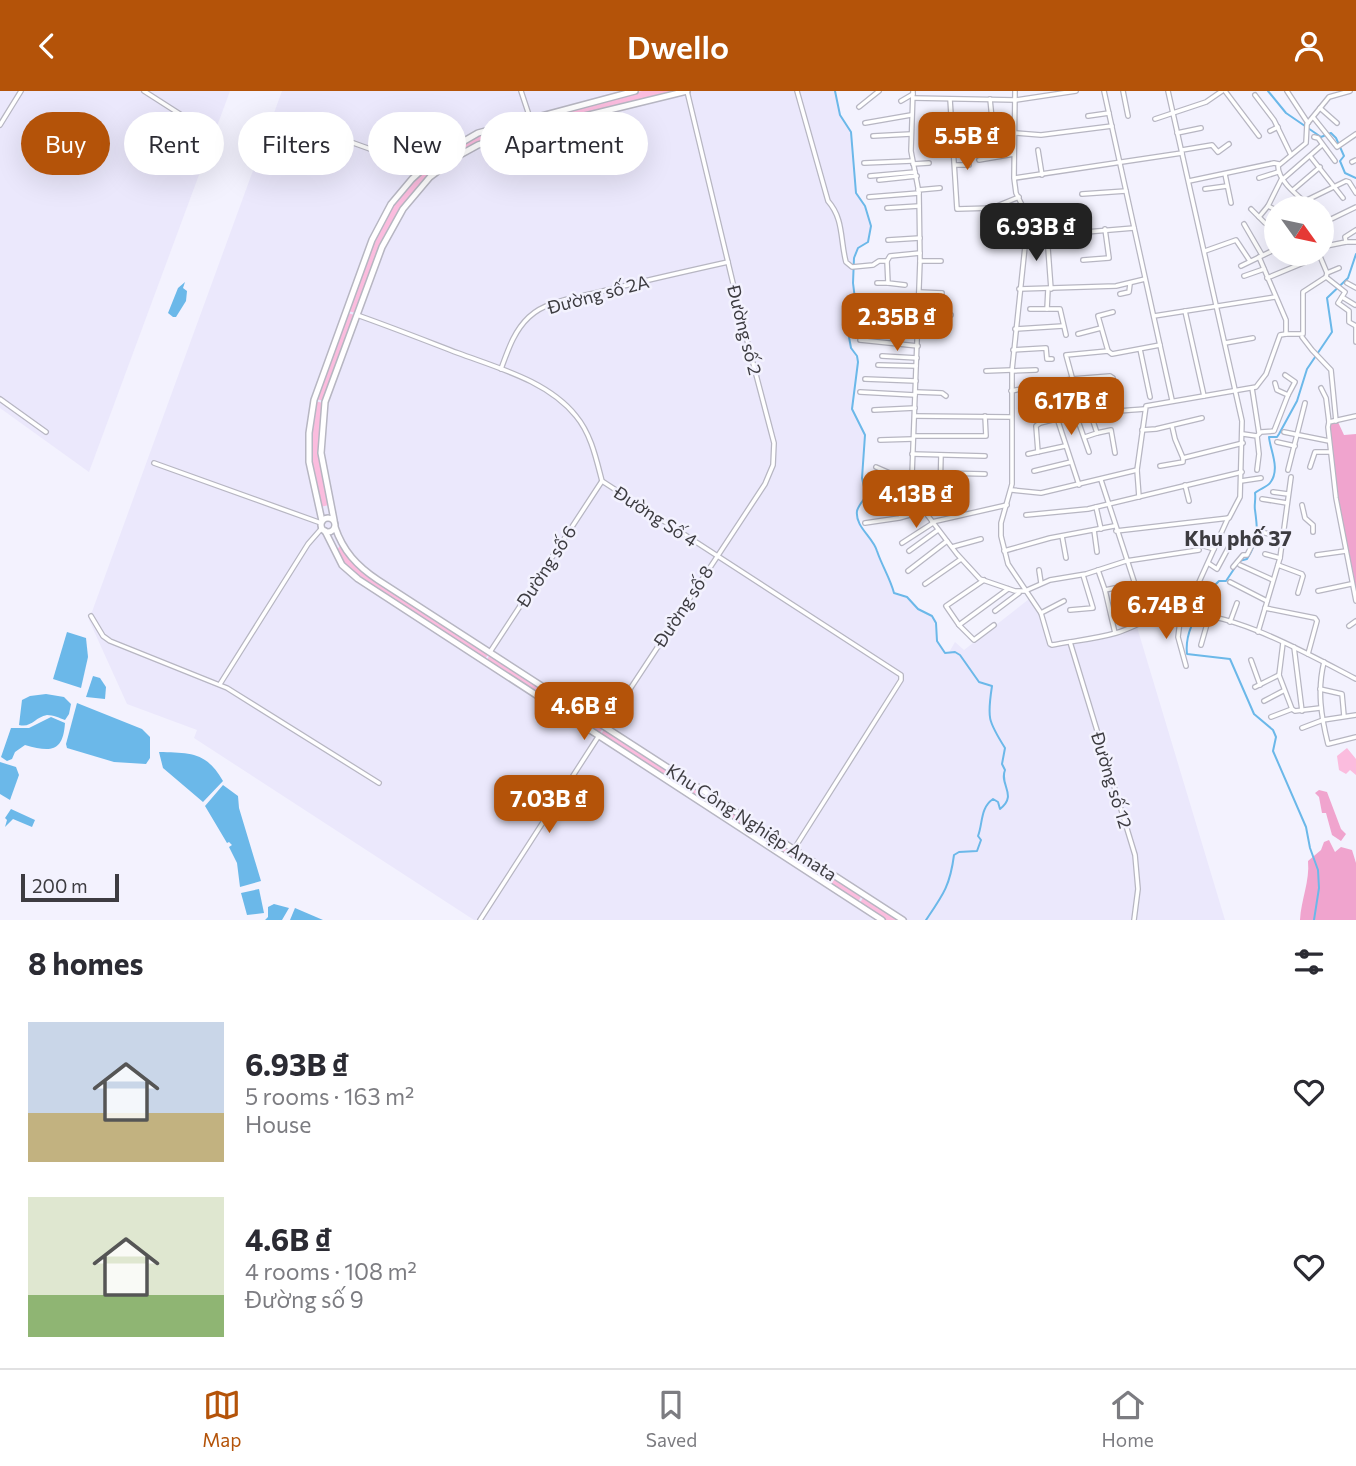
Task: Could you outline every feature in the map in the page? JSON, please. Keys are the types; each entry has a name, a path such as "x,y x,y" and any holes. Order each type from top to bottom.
{"street":[{"path":"0,124 21,91"},
{"path":"144,91 177,112"},
{"path":"521,91 528,112"},
{"name":"Khu Công Nghiệp Amata","path":"553,112 635,91"},
{"name":"Khu Công Nghiệp Amata","path":"602,112 687,91"},
{"name":"Đường số 2","path":"687,91 727,262 775,447 773,465 765,484 716,555"},
{"path":"797,91 828,201 840,222 846,262 854,266 887,261"},
{"path":"859,107 879,91"},
{"path":"950,91 957,209 992,208 1019,197"},
{"path":"1016,91 1014,179 1026,213 1026,237 1014,329 1010,417 1012,490 1001,523 1008,564 1023,591 1041,613 1050,644 1115,633 1163,614 1183,613 1230,622 1258,632 1356,678"},
{"path":"901,101 913,94 951,99 1016,100 1076,91"},
{"path":"1104,91 1172,400"},
{"path":"1123,91 1128,116"},
{"path":"1168,91 1226,342 1243,434 1240,497 1183,613 1178,637 1186,666"},
{"path":"1155,118 1206,102 1223,91 1259,136"},
{"path":"1189,181 1279,164 1306,143 1307,125 1287,91"},
{"path":"1307,125 1329,97 1350,91"},
{"path":"1326,92 1329,97"},
{"path":"913,94 912,162 919,191 920,261 912,482 924,512 961,559 984,580 1008,589 1023,591"},
{"path":"1255,95 1278,127 1291,156"},
{"path":"990,99 992,119"},
{"path":"1320,108 1337,123"},
{"path":"1088,116 1109,113"},
{"path":"865,123 912,115"},
{"path":"935,115 951,115"},
{"path":"1313,117 1337,146 1356,134"},
{"path":"1015,133 1041,135 1112,126"},
{"path":"1270,131 1278,127"},
{"path":"1177,132 1201,128"},
{"path":"873,136 911,134"},
{"path":"1314,137 1335,161"},
{"name":"Khu Công Nghiệp Amata","path":"480,144 443,167 424,184 403,209 386,237 325,402 321,453 334,524 341,544 366,572 903,920"},
{"path":"1014,179 1120,163 1212,145 1219,152 1228,144"},
{"path":"1273,196 1282,179 1322,145"},
{"path":"1038,150 1042,174"},
{"path":"979,160 1014,154"},
{"path":"1310,156 1343,198"},
{"path":"864,163 929,163"},
{"path":"1279,164 1278,172 1282,179 1299,196"},
{"path":"955,166 969,165"},
{"path":"1293,190 1320,167"},
{"path":"1259,178 1278,172"},
{"path":"1224,173 1231,202"},
{"path":"870,176 916,174"},
{"path":"879,180 916,174"},
{"name":"Khu Công Nghiệp Amata","path":"416,175 399,193 379,225 314,400 309,433 309,462 323,526 338,558 349,572 882,920"},
{"path":"1316,196 1348,181 1356,193"},
{"path":"1205,189 1227,186"},
{"path":"869,197 940,188"},
{"path":"1082,194 1126,191"},
{"path":"887,208 919,207"},
{"path":"1334,217 1356,207"},
{"path":"1251,209 1264,222"},
{"path":"1259,217 1264,211"},
{"path":"1026,213 1061,213"},
{"path":"1244,224 1286,320 1286,334"},
{"path":"1026,237 1134,228"},
{"path":"1083,260 1109,258 1105,229"},
{"path":"1346,242 1345,237 1356,230"},
{"path":"1047,235 1047,309"},
{"path":"888,240 920,238"},
{"path":"1205,251 1236,240 1251,261"},
{"path":"1334,244 1356,242"},
{"path":"888,283 887,261 890,256 920,253"},
{"path":"1241,266 1264,254"},
{"path":"920,261 941,261"},
{"name":"Đường số 2A","path":"501,369 512,339 520,327 544,307 727,262"},
{"path":"1267,278 1295,266"},
{"path":"1324,266 1327,275 1345,292 1338,303 1349,311 1349,322 1356,326 1356,342"},
{"path":"1038,452 1036,426 1040,423 1076,415 1144,409 1148,405 1172,400 1256,387 1266,374 1280,335 1303,334 1302,293 1339,268"},
{"path":"1244,276 1264,269"},
{"path":"1019,289 1130,284 1145,279"},
{"path":"1347,282 1356,288"},
{"path":"877,283 905,285"},
{"path":"1120,294 1129,292 1130,284"},
{"path":"919,292 942,293"},
{"path":"1154,316 1275,297"},
{"path":"1342,297 1355,305"},
{"path":"1030,309 1060,309 1066,335"},
{"path":"345,311 357,315"},
{"path":"1185,311 1204,396"},
{"path":"1108,351 1098,315 1112,312"},
{"path":"919,314 948,315 945,326"},
{"name":"Đường Số 4","path":"357,315 501,369 548,391 575,415 591,443 602,481 902,676 794,849"},
{"path":"883,321 918,324"},
{"path":"1014,329 1063,326"},
{"path":"1078,334 1101,328"},
{"path":"871,332 918,335"},
{"path":"1302,337 1331,370 1336,421"},
{"path":"1226,342 1253,338"},
{"path":"860,340 918,346"},
{"path":"1078,399 1066,355 1108,351 1111,353 1160,345"},
{"path":"1013,350 1046,348 1047,359 1052,359"},
{"path":"1140,349 1150,397"},
{"path":"882,356 917,358"},
{"path":"878,365 916,366"},
{"path":"986,370 1036,370"},
{"path":"1023,370 1023,377"},
{"path":"1243,434 1274,431 1295,381 1285,375"},
{"path":"1011,391 1058,381 1112,376 1114,411"},
{"path":"865,379 916,381"},
{"path":"1058,381 1061,395"},
{"path":"1275,383 1277,390 1288,395"},
{"path":"1034,386 1040,423"},
{"path":"1321,388 1326,398 1330,452 1356,601"},
{"path":"1252,389 1258,434 1257,470"},
{"path":"860,392 942,393 946,396"},
{"path":"0,400 46,432"},
{"path":"314,400 325,402"},
{"path":"1288,470 1305,403"},
{"path":"874,410 915,408"},
{"path":"1139,496 1137,470 1144,409"},
{"path":"1076,415 1089,452"},
{"path":"1091,415 1097,433"},
{"path":"915,416 1010,417"},
{"path":"880,440 986,436 985,416"},
{"path":"1329,422 1356,416"},
{"path":"1057,418 1079,485"},
{"path":"1142,430 1202,418"},
{"path":"1172,426 1183,458"},
{"path":"1085,437 1111,430 1115,453"},
{"path":"1284,432 1329,441"},
{"path":"1277,442 1295,446"},
{"path":"1160,466 1242,443"},
{"path":"1028,454 1065,446"},
{"path":"1310,467 1315,452 1330,452"},
{"path":"912,454 985,456"},
{"path":"940,495 941,455"},
{"path":"1034,471 1071,462"},
{"path":"154,463 323,526 330,531 334,524 328,518 323,526 308,544 220,684"},
{"path":"876,467 892,474 899,481 905,479 912,482"},
{"path":"1012,490 1033,493 1079,485 1137,470"},
{"path":"1026,515 1109,505 1242,472"},
{"path":"940,473 985,474"},
{"path":"884,483 892,474"},
{"path":"1258,632 1280,558 1291,477"},
{"path":"1241,481 1261,478"},
{"path":"1101,480 1147,621"},
{"name":"Đường số 6","path":"491,652 602,481"},
{"path":"1185,485 1189,501"},
{"path":"1273,492 1288,494"},
{"path":"899,499 918,498"},
{"path":"1262,499 1287,503"},
{"path":"902,543 932,522 1007,505"},
{"path":"1302,505 1306,518 1313,525 1313,532"},
{"path":"1096,507 1101,529"},
{"path":"865,523 924,512"},
{"path":"1004,551 1094,530 1228,518"},
{"path":"909,551 938,530"},
{"path":"1094,530 1097,552"},
{"path":"1261,532 1282,537"},
{"path":"1062,536 1066,558"},
{"path":"952,547 981,539"},
{"path":"1233,567 1243,555 1247,555 1256,540"},
{"path":"908,571 947,541"},
{"path":"1208,563 1217,569 1231,543"},
{"path":"1204,546 1214,549"},
{"path":"995,611 1023,591 1041,583 1083,575 1126,561 1199,550"},
{"path":"1317,555 1346,551"},
{"path":"1265,554 1280,558"},
{"name":"Đường số 8","path":"605,727 716,555"},
{"path":"925,584 961,559"},
{"path":"1240,565 1273,580"},
{"path":"1278,565 1301,573 1303,576 1298,593"},
{"path":"1039,570 1041,583"},
{"path":"1098,570 1115,633"},
{"path":"1070,610 1093,608 1083,575"},
{"path":"984,580 946,606 974,640 994,625"},
{"path":"1230,582 1267,601"},
{"path":"1105,590 1134,584"},
{"path":"1318,591 1351,584"},
{"path":"959,625 1008,589"},
{"path":"1041,613 1064,601"},
{"path":"1230,622 1237,603"},
{"path":"1265,608 1315,618 1317,621 1308,654"},
{"path":"91,616 103,636 110,641 220,684 379,783"},
{"path":"1201,645 1209,617"},
{"path":"1349,626 1356,621"},
{"name":"Đường số 12","path":"1070,642 1135,855 1138,889 1134,920"},
{"path":"1283,643 1279,675 1292,709"},
{"path":"1294,647 1302,711"},
{"path":"484,661 491,652"},
{"path":"1251,660 1258,686 1279,675"},
{"path":"1324,662 1320,689 1328,744 1356,737"},
{"path":"1320,689 1342,694 1344,716"},
{"path":"1264,701 1283,691"},
{"path":"1271,717 1292,709 1302,711 1321,708"},
{"path":"1302,728 1323,720 1356,715"},
{"path":"480,920 605,727"},
{"path":"694,798 700,788"},
{"path":"788,859 794,849"},
{"path":"858,904 864,894"}],"shaded area":[{"path":"0,91 230,91 222,112 124,112 124,175 199,175 89,472 0,408"},
{"path":"282,91 835,91 840,114 851,132 856,193 865,206 871,226 868,242 858,249 854,258 856,307 849,337 858,364 852,409 865,435 862,478 866,496 857,512 860,526 877,550 894,593 907,597 918,609 934,618 937,641 945,653 948,654 955,642 964,650 1029,599 1039,613 1047,641 1052,647 1137,627 1225,920 474,920 194,738 197,730 127,704 89,620 251,175 354,175 354,112 274,112"},
{"path":"642,91 680,91 595,112 562,112"},
{"path":"480,135 480,146 466,151 466,142"},
{"path":"420,175 435,175 401,208 384,236 356,313 348,311 366,260 387,216"},
{"path":"347,313 355,315 324,401 316,399"},
{"path":"315,401 323,403 319,453 329,505 320,507 312,454"},
{"path":"1338,422 1344,435 1356,434 1356,598 1337,497 1329,427 1330,423"},
{"path":"340,546 365,573 489,653 485,659 359,578 344,564 336,551"},
{"path":"490,654 603,728 599,734 487,660"},
{"path":"605,729 698,789 694,796 600,735"},
{"path":"1347,748 1356,759 1356,775 1350,770 1346,774 1339,770 1337,756"},
{"path":"700,790 792,850 788,856 696,797"},
{"path":"1319,790 1327,792 1341,829 1346,834 1341,841 1332,835 1326,813 1322,813 1319,797 1315,793"},
{"path":"1329,840 1335,852 1341,847 1352,850 1356,863 1356,920 1300,920 1308,861 1321,850 1324,842"},
{"path":"794,851 862,895 858,902 790,858"},
{"path":"864,896 900,920 885,920 860,903"}],"water":[{"path":"185,282 183,288 187,291 186,301 176,317 173,317 168,313 178,288"},
{"path":"67,632 86,638 88,657 81,688 53,679"},
{"path":"93,676 100,678 106,687 105,699 86,697"},
{"path":"46,694 64,697 71,704 65,720 47,715 27,725 19,725 22,700"},
{"path":"77,703 142,729 150,737 150,758 146,764 114,762 67,748"},
{"path":"51,717 65,723 58,745 42,749 25,745 15,752 12,759 7,761 1,757 11,728 29,728"},
{"path":"159,752 188,754 203,759 217,771 223,781 203,802 163,768"},
{"path":"0,762 16,767 19,775 10,800 0,794"},
{"path":"223,785 238,796 239,808 261,881 240,887 237,863 229,847 232,845 227,843 205,806"},
{"path":"11,809 35,820 32,827 13,819 5,827 5,818"},
{"path":"259,889 264,913 247,915 241,893"},
{"path":"274,904 289,908 282,920 265,920 268,917 268,907"},
{"path":"295,908 323,920 290,920"}],"waterway":[{"path":"835,91 840,115 851,132 856,193 865,206 871,226 868,242 858,248 854,258 856,307 849,337 858,362 852,409 865,435 862,478 866,496 858,509 857,517 875,546 894,593 907,597 918,609 932,616 936,623 937,641 945,653 955,652 960,655 979,682 992,686 990,719 1005,748 1002,764 1008,799 1000,809 998,802 993,799 986,807 982,816 978,836 981,840 977,851 954,855 945,890 926,920"},
{"path":"1268,91 1286,113 1321,137 1331,133 1344,156 1340,161 1345,173 1356,178"},
{"path":"1239,561 1247,559 1256,541 1255,493 1270,483 1275,472 1269,437 1277,437 1279,434 1297,401 1307,369 1332,332 1327,298 1348,278 1356,254"},
{"path":"1234,569 1226,581 1219,581 1214,586 1199,610 1188,635 1187,654 1230,659 1254,714 1273,730 1276,737 1273,751 1306,827 1318,870 1319,888 1314,920"}],"district":[{"name":"Khu phố 37","path":"1238,537"}]}
